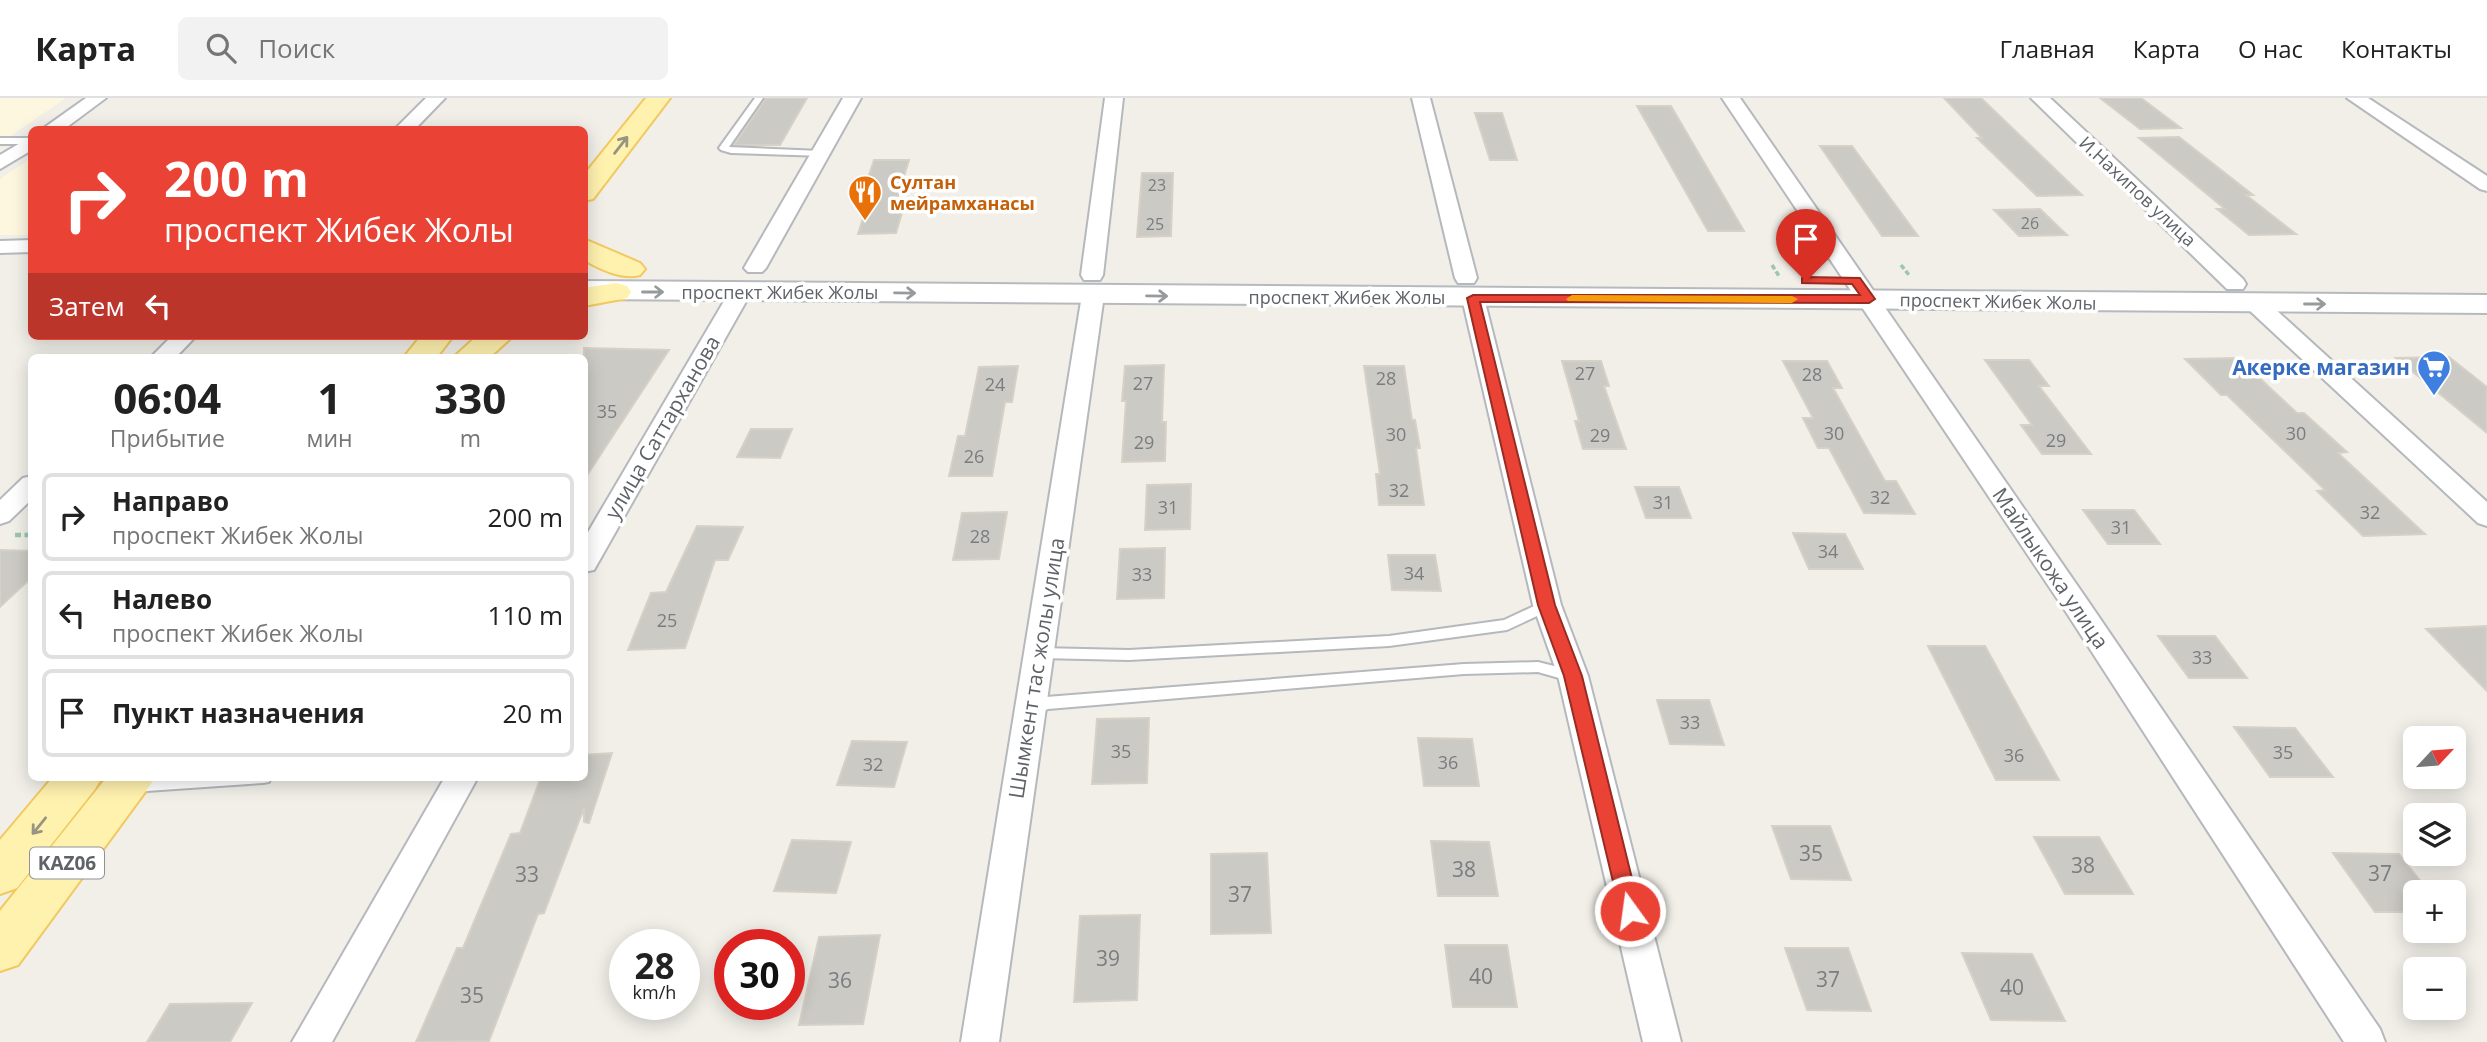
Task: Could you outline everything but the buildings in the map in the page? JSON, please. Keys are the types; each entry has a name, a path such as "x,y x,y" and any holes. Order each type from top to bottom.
{"main road":[{"path":"588,151 631,98"},
{"path":"588,188 658,98"},
{"path":"588,249 602,258 623,281 588,295"},
{"path":"422,354 434,340"},
{"path":"462,354 474,340"},
{"path":"474,354 492,340"},
{"name":"KАZ06","path":"0,874 76,781"},
{"name":"KАZ06","path":"0,949 130,782"}],"street":[{"path":"56,126 97,98"},
{"path":"406,126 436,98"},
{"name":"улица Саттарханова","path":"588,556 852,98"},
{"name":"Шымкент тас жолы улица","path":"980,1042 1092,285 1114,98"},
{"path":"1421,98 1547,605 1573,676 1662,1042"},
{"name":"Майлыкожа улица","path":"1731,98 2078,608 2366,1042"},
{"name":"И.Нахипов улица","path":"2040,98 2246,294 2487,517"},
{"path":"2356,98 2487,185"},
{"path":"0,163 28,144"},
{"path":"0,247 28,246"},
{"name":"проспект Жибек Жолы","path":"588,271 623,281"},
{"name":"проспект Жибек Жолы","path":"588,289 623,281 748,280 2246,294 2487,304"},
{"name":"проспект Жибек Жолы","path":"2246,294 2487,283"},
{"path":"166,354 180,340"},
{"path":"0,515 28,488"},
{"path":"310,1042 460,781"}],"lane":[{"path":"758,98 724,148 821,154"},
{"path":"0,141 28,141"},
{"path":"1039,653 1129,655 1389,641 1507,625 1547,605"},
{"path":"1029,711 1046,704 1464,669 1538,667 1573,676"},
{"path":"130,782 157,781"}],"shaded area":[{"path":"0,98 66,98 0,143"},
{"path":"28,160 28,235 0,235 0,179"}],"slow traffic":[{"path":"1572,299 1792,299"}],"place":[{"name":"Султан мейрамханасы","path":"865,222"},
{"name":"Акерке магазин","path":"2434,397"}],"route":[{"path":"1630,911 1573,676 1547,605 1473,298 1869,299 1856,281 1806,281"}]}
